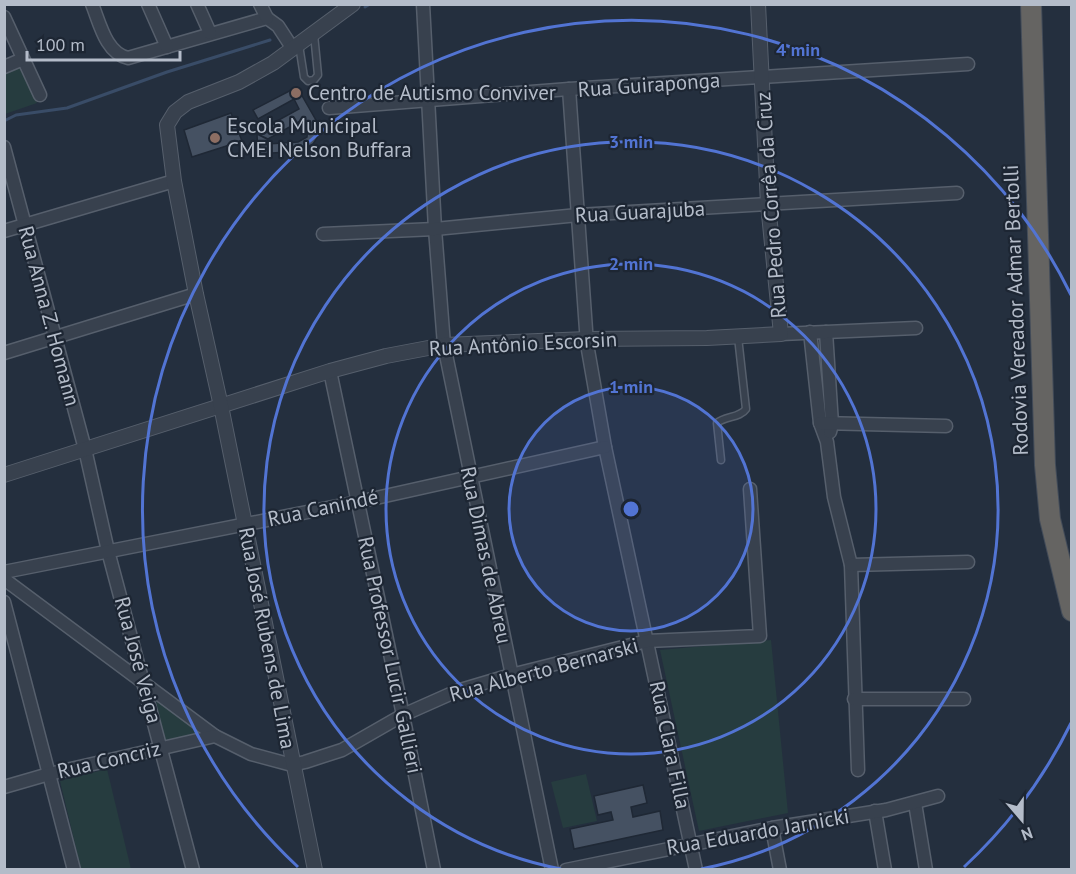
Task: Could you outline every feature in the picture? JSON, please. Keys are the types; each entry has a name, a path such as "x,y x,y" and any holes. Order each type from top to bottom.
{"highway":[{"name":"Rodovia Vereador Admar Bertolli","path":"1031,4 1046,474 1054,542 1071,611"}],"street":[{"path":"92,4 111,49 120,56 128,58 267,18"},
{"path":"148,4 167,47"},
{"path":"197,4 210,33"},
{"path":"260,4 267,18 278,26 296,47 353,4"},
{"name":"Rua Dimas de Abreu","path":"423,4 427,100 444,345 552,870"},
{"name":"Rua Pedro Corrêa da Cruz","path":"758,4 768,204 781,334"},
{"path":"4,17 40,95"},
{"name":"Rua José Rubens de Lima","path":"296,47 239,82 188,102 175,112 167,125 174,181 196,294 221,406 315,870"},
{"path":"4,67 23,58"},
{"name":"Rua Guiraponga","path":"329,108 569,89 968,64"},
{"name":"Rua Clara Filla","path":"569,89 587,339 605,447 696,870"},
{"name":"Rua Anna Z. Homann","path":"4,147 85,449"},
{"path":"4,231 174,181"},
{"name":"Rua Guarajuba","path":"324,234 435,228 578,214 957,193"},
{"path":"4,352 196,294"},
{"name":"Rua Antônio Escorsin","path":"4,475 330,371 386,356 444,345 916,328"},
{"path":"810,332 814,376 826,424"},
{"path":"826,332 829,375 827,442 834,497 851,566 858,770"},
{"name":"Rua Professor Lucir Gallieri","path":"330,371 434,870"},
{"path":"814,376 829,375"},
{"path":"826,424 946,426"},
{"name":"Rua Canindé","path":"4,572 358,502 605,447"},
{"name":"Rua José Veiga","path":"85,449 108,551 193,870"},
{"name":"Rua Alberto Bernarski","path":"292,765 342,750 403,715 457,691 511,675 647,641 760,636 750,489"},
{"path":"851,566 969,562"},
{"path":"4,579 214,736 251,754 292,765"},
{"path":"4,602 74,870"},
{"path":"854,699 964,699"},
{"name":"Rua Concriz","path":"4,787 49,774 214,736"},
{"name":"Rua Eduardo Jarnicki","path":"566,870 691,843 875,811 938,796"},
{"path":"915,803 926,870"},
{"path":"875,811 885,870"},
{"path":"772,828 780,870"}],"lane":[{"path":"296,47 304,77 308,81 314,80 318,75 314,33"},
{"path":"721,460 717,423 743,413 746,409 738,336"}],"green space":[{"path":"19,67 37,103 5,114 4,74"},
{"path":"771,640 788,813 699,831 660,650"},
{"path":"155,697 201,735 165,742"},
{"path":"107,769 131,869 81,869 60,781"},
{"path":"586,774 597,821 563,828 551,782"}],"building":[{"path":"297,87 317,122 317,138 313,144 301,151 258,154 257,134 267,139 268,144 298,142 307,137 308,125 304,119 268,139 255,133 299,109 294,99 258,119 253,110"},
{"path":"231,113 242,141 192,157 184,130"},
{"path":"643,785 647,803 631,807 633,817 660,811 663,830 574,849 570,829 613,820 611,812 598,815 594,796"}],"waterway":[{"path":"365,7 370,4"},
{"path":"4,121 16,115 67,108 167,72 270,40"}],"place":[{"name":"Centro de Autismo Conviver","path":"296,93"},
{"name":"Escola Municipal CMEI Nelson Buffara","path":"215,138"}]}
